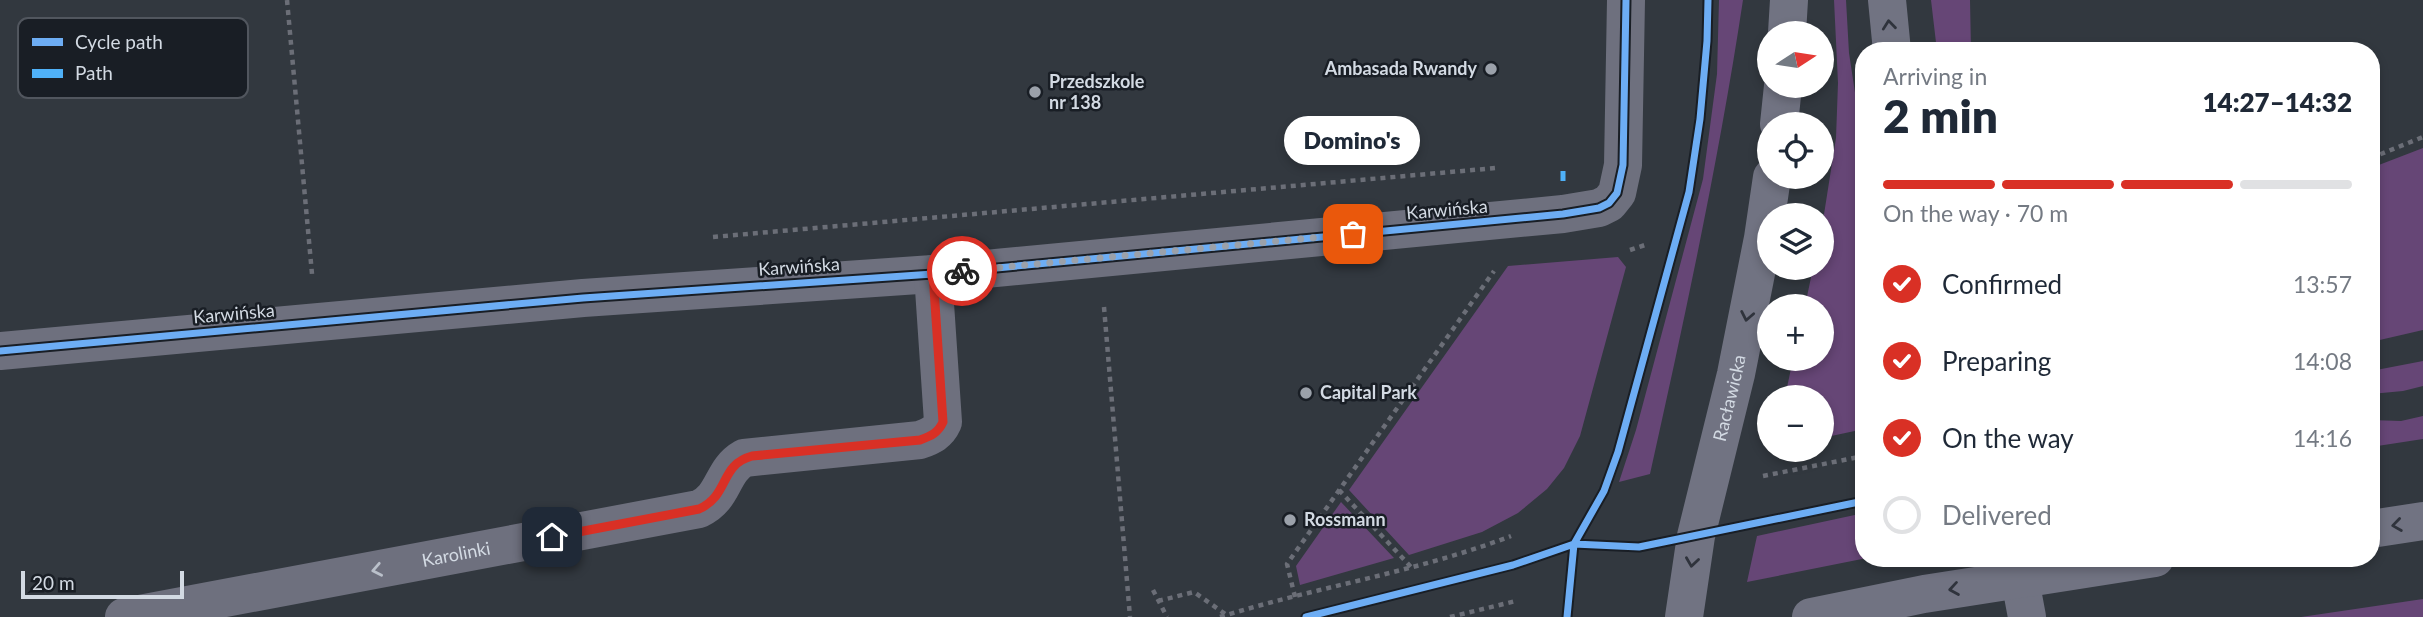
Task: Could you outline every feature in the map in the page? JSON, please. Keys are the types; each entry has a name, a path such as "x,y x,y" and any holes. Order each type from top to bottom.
{"main road":[{"path":"1787,21 1788,0"},
{"path":"1887,0 1891,42"},
{"name":"Racławicka","path":"1684,617 1696,536 1736,374 1770,189"},
{"path":"2380,528 2423,521"},
{"path":"1811,617 1924,594 2018,569 2043,567"},
{"path":"2018,569 2027,617"}],"street":[{"name":"Karwińska","path":"0,351 583,298 933,274 1563,214 1600,208 1609,203 1617,192 1623,165 1626,0"},
{"name":"Karolinki","path":"124,617 699,509 717,496 729,471 744,458 920,440 932,436 943,422 933,274"}],"path":[{"path":"287,0 312,274"},
{"path":"2380,154 2423,137"},
{"path":"705,238 1508,167"},
{"path":"1295,597 1287,564 1500,261"},
{"path":"299,275 325,272"},
{"path":"1103,306 1130,617"},
{"path":"1763,476 1855,458"},
{"path":"1339,490 1411,567"},
{"path":"1220,617 1411,567 1511,536"},
{"path":"1153,590 1167,617"},
{"path":"1158,600 1194,592 1228,616"},
{"path":"1450,617 1516,601"}],"shaded area":[{"path":"1719,0 1743,0 1688,297 1650,474 1619,482 1636,430 1703,179 1717,74"},
{"path":"1834,0 1846,0 1849,53 1855,93 1855,431 1834,435 1834,385 1788,385 1790,371 1834,371 1834,294 1808,294 1810,280 1834,280 1834,203 1826,203 1828,189 1834,189 1838,83"},
{"path":"1931,0 1970,0 1971,42 1936,42"},
{"path":"2423,148 2423,330 2380,340 2380,165"},
{"path":"1618,257 1626,267 1580,436 1564,468 1547,489 1518,513 1482,532 1409,555 1349,490 1508,266"},
{"path":"2423,361 2423,386 2380,393 2380,369"},
{"path":"2423,416 2423,439 2380,446 2380,420 2401,421"},
{"path":"1341,502 1394,558 1300,585 1296,566"},
{"path":"1855,515 1855,560 1747,582 1757,536"},
{"path":"2423,599 2423,617 2301,617"}],"marked path":[{"path":"1563,171 1563,181"}],"cycle path":[{"path":"0,351 583,298 933,274 1563,214 1599,208 1609,203 1617,193 1623,165 1626,0"},
{"path":"1567,617 1574,544 1604,491 1618,452 1689,192 1700,119 1708,0"},
{"path":"1306,617 1513,565 1574,544 1639,547 1855,503"}],"way so far":[{"path":"962,271 1353,234"}],"place":[{"name":"Ambasada Rwandy","path":"1491,69"},
{"name":"Przedszkole nr 138","path":"1035,92"},
{"name":"Domino's","path":"1353,234"},
{"name":"Capital Park","path":"1306,393"},
{"name":"Rossmann","path":"1290,520"}],"route":[{"path":"552,537 699,509 717,496 729,471 744,458 920,440 932,436 943,422 933,274 962,271"}]}
